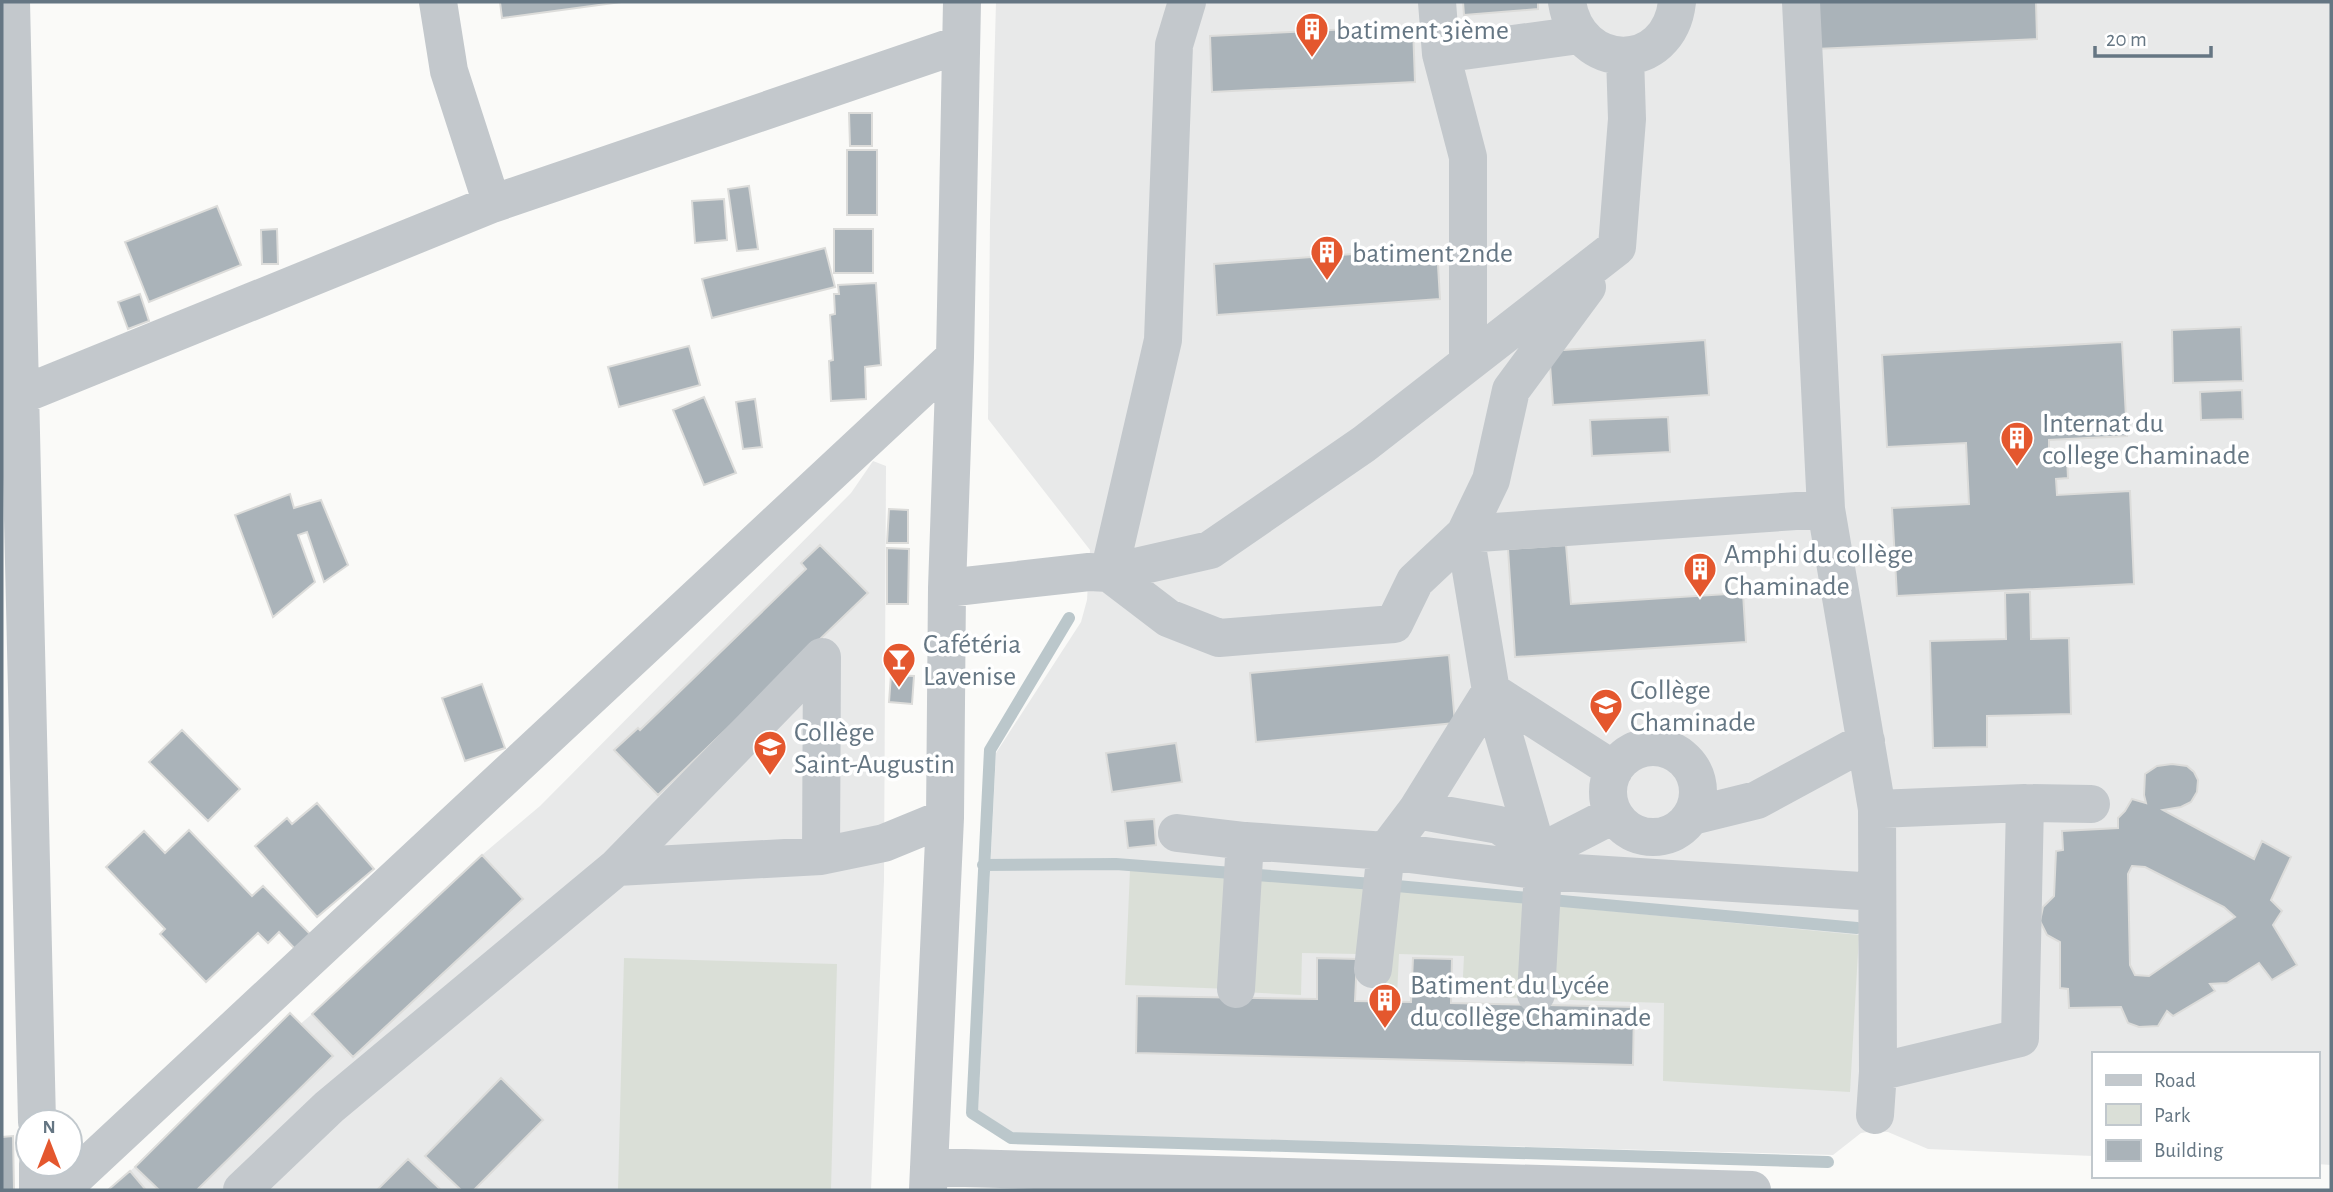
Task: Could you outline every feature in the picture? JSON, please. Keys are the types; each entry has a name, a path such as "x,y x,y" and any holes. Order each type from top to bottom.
{"street":[{"path":"11,2 12,399 37,1108"},
{"path":"438,2 449,71 492,204"},
{"path":"962,2 956,357 947,588 945,818 929,1179 1752,1190"},
{"path":"1109,573 1163,340 1174,45 1187,2"},
{"path":"1437,2 1441,54 1468,157 1468,363"},
{"path":"1801,2 1826,509 1877,809 1878,1072 1875,1115"},
{"path":"1441,54 1573,18 1592,46 1607,54 1625,56 1641,53 1657,44 1668,32 1680,6"},
{"path":"12,399 492,204 961,44"},
{"path":"1109,573 1168,618 1219,638 1394,624 1415,581 1465,534 1491,480 1511,390 1617,247 1627,119 1625,56"},
{"path":"947,588 1089,572 1109,573 1210,551 1364,443 1617,247"},
{"path":"61,1190 956,357"},
{"path":"1465,534 1826,509"},
{"path":"1465,534 1491,691 1541,862 1536,994"},
{"path":"242,1190 329,1107 617,867 822,657 821,856"},
{"path":"1491,691 1614,769"},
{"path":"1373,969 1387,851 1417,810 1491,691"},
{"path":"1692,816 1757,800 1866,741"},
{"path":"1653,747 1669,750 1683,758 1693,770 1699,785 1698,801 1692,816 1682,828 1668,835 1653,838 1637,835 1624,827 1613,815 1608,800 1608,784 1614,769 1624,757 1653,747"},
{"path":"1877,809 2025,803 2091,804"},
{"path":"1878,1072 2020,1038 2025,803"},
{"path":"1417,810 1499,825 1541,862"},
{"path":"1541,862 1613,815"},
{"path":"617,867 821,856 884,843 945,818"},
{"path":"1177,833 1245,841 1541,862 1877,892"},
{"path":"1236,989 1245,841"}],"shaded area":[{"path":"996,2 2331,2 2331,1165 2319,1164 2319,1052 2092,1052 2092,1156 1928,1149 1888,1132 1874,1131 1861,1133 1833,1155 1013,1133 978,1110 996,753 1081,622 1087,600 1090,550 988,419"},
{"path":"873,461 886,466 884,881 871,1190 108,1190 312,1014 482,855 540,806 851,493"}],"green space":[{"path":"1130,870 1236,876 1231,989 1125,985"},
{"path":"1247,878 1371,887 1357,954 1302,953 1301,995 1242,992"},
{"path":"1382,887 1536,903 1530,998 1462,996 1464,956 1399,954 1397,996 1378,996"},
{"path":"1548,905 1859,935 1850,1092 1663,1081 1664,1003 1542,999"},
{"path":"624,958 837,964 831,1190 618,1190"}],"building":[{"path":"500,2 621,2 502,18"},
{"path":"1463,2 1538,2 1538,9 1464,15"},
{"path":"1813,2 2036,2 2037,39 1815,49"},
{"name":"batiment 3ième","path":"1413,26 1415,82 1212,92 1210,36"},
{"path":"849,113 872,113 872,146 850,146"},
{"path":"847,150 877,150 877,215 847,215"},
{"path":"749,186 758,249 737,251 728,189"},
{"path":"724,199 727,240 695,243 692,201"},
{"path":"217,206 241,265 149,302 125,242"},
{"path":"277,229 278,264 262,264 261,230"},
{"path":"834,229 873,229 873,273 834,273"},
{"path":"825,248 835,287 712,318 702,279"},
{"name":"batiment 2nde","path":"1437,248 1440,299 1217,315 1214,264"},
{"path":"876,283 881,365 865,367 866,399 831,401 829,361 833,360 830,315 835,314 834,294 839,294 838,285"},
{"path":"140,294 149,321 128,329 118,302"},
{"path":"2241,327 2243,381 2173,383 2172,330"},
{"path":"1705,340 1709,395 1553,405 1549,351"},
{"name":"Internat du college Chaminade","path":"2122,342 2127,436 2049,440 2049,458 2067,457 2068,478 2056,479 2057,495 2130,491 2134,584 1897,596 1892,508 1969,504 1966,443 1887,447 1882,355"},
{"path":"689,346 700,385 619,407 608,367"},
{"path":"2242,390 2243,419 2201,420 2200,392"},
{"path":"704,397 736,473 704,485 673,410"},
{"path":"755,399 762,447 743,449 736,402"},
{"path":"1668,417 1670,452 1592,456 1590,420"},
{"path":"290,494 294,508 321,500 348,565 324,582 307,532 298,535 315,582 273,617 235,515"},
{"path":"889,509 908,510 908,543 887,543"},
{"path":"820,545 868,593 658,795 614,750 638,728 640,730 806,569 801,563"},
{"name":"Amphi du collège Chaminade","path":"1566,545 1571,604 1743,593 1746,642 1515,657 1508,549"},
{"path":"887,548 909,549 908,604 887,604"},
{"path":"2030,592 2031,639 2069,638 2071,714 1987,716 1987,747 1933,748 1930,641 2006,639 2005,593"},
{"path":"1449,655 1455,723 1256,742 1250,673"},
{"path":"891,675 914,676 912,704 889,702"},
{"path":"482,684 505,748 465,761 442,698"},
{"path":"182,730 240,789 208,821 149,762"},
{"path":"1176,743 1182,782 1112,792 1106,753"},
{"path":"2157,766 2187,766 2198,780 2197,792 2191,802 2163,810 2254,859 2262,841 2291,857 2271,900 2282,911 2273,925 2297,965 2272,980 2259,963 2227,983 2210,984 2215,991 2173,1016 2167,1011 2158,1026 2139,1027 2128,1023 2121,1007 2069,1008 2068,989 2060,988 2060,942 2047,935 2040,921 2043,907 2054,896 2056,851 2063,850 2062,831 2118,828 2118,818 2132,799 2146,803 2145,774","holes":["2132,866 2145,867 2224,907 2235,917 2149,976 2135,975 2130,965 2128,874"]},
{"path":"317,803 374,869 317,917 255,846 287,818 292,824"},
{"path":"1154,819 1156,845 1128,848 1125,821"},
{"path":"189,830 252,896 263,886 312,936 297,951 279,932 268,943 258,933 206,982 160,934 165,929 106,867 144,831 165,853"},
{"path":"482,855 523,899 353,1057 312,1014"},
{"name":"Batiment du Lycée du collège Chaminade","path":"1317,958 1357,959 1355,1001 1411,1002 1413,958 1452,959 1451,1003 1634,1007 1633,1065 1136,1053 1137,996 1317,999"},
{"path":"290,1013 333,1056 197,1190 159,1190 135,1167"},
{"path":"501,1078 543,1120 474,1190 461,1190 425,1156"},
{"path":"13,1136 14,1190 2,1190 2,1137"},
{"path":"408,1159 441,1190 377,1190"},
{"path":"130,1171 146,1190 108,1190"}],"waterway":[{"path":"1069,618 990,750 972,1113 1011,1138 1828,1162"},
{"path":"983,865 1116,864 1386,885 1857,928"}],"place":[{"name":"batiment 3ième","path":"1312,59"},
{"name":"batiment 2nde","path":"1327,282"},
{"name":"Internat du college Chaminade","path":"2017,468"},
{"name":"Amphi du collège Chaminade","path":"1700,599"},
{"name":"Cafétéria Lavenise","path":"899,689"},
{"name":"Collège Chaminade","path":"1606,735"},
{"name":"Collège Saint-Augustin","path":"770,777"},
{"name":"Batiment du Lycée du collège Chaminade","path":"1385,1030"}]}
